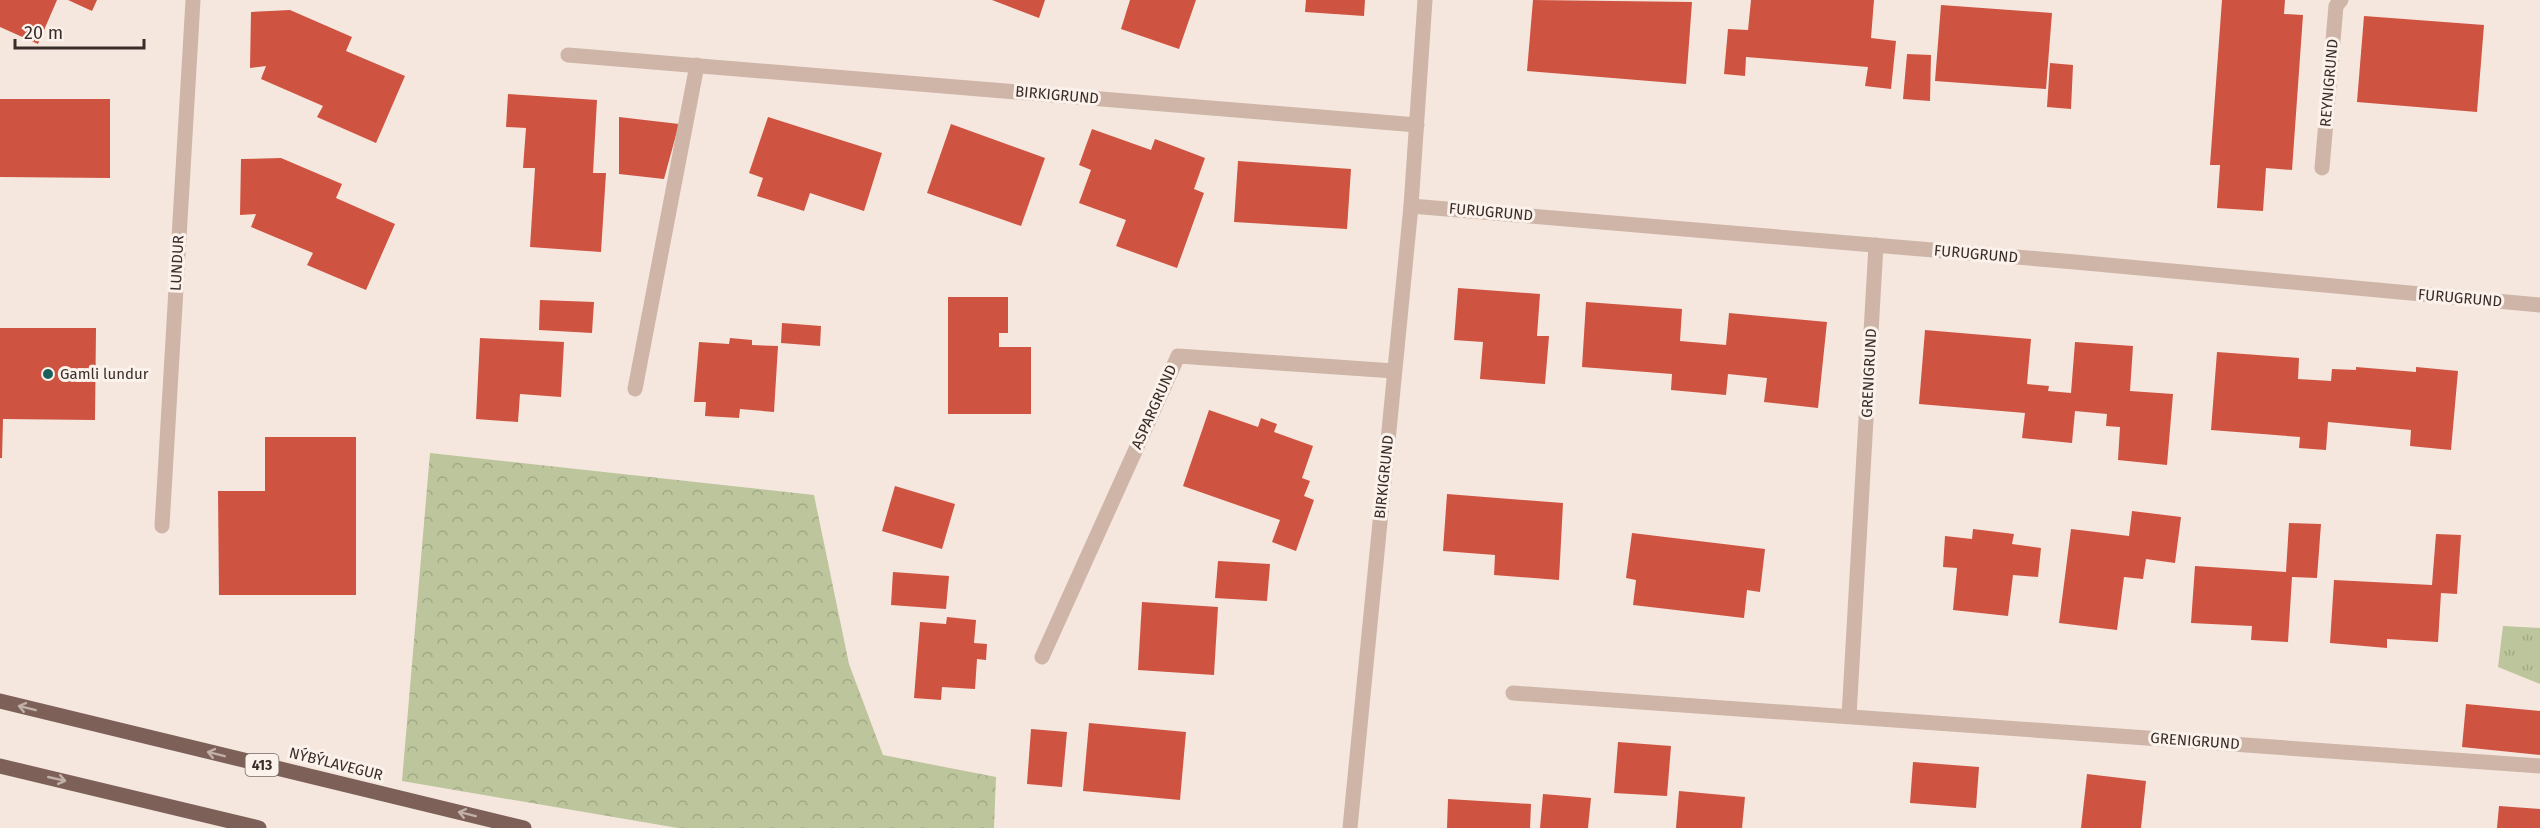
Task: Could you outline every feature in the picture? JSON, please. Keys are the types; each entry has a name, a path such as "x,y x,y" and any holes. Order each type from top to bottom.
{"main road":[{"name":"NÝBÝLAVEGUR","path":"0,701 524,828"},
{"path":"0,766 259,828"}],"street":[{"name":"LUNDUR","path":"162,526 193,0"},
{"name":"BIRKIGRUND","path":"1350,828 1411,206 1425,0"},
{"name":"REYNIGRUND","path":"2322,168 2336,6 2341,0"},
{"name":"BIRKIGRUND","path":"568,55 1417,125"},
{"path":"635,389 697,65"},
{"name":"FURUGRUND","path":"1411,206 2540,305"},
{"name":"GRENIGRUND","path":"1849,716 1876,245"},
{"name":"ASPARGRUND","path":"1042,657 1178,356 1394,371"},
{"name":"GRENIGRUND","path":"1513,693 2540,766"}],"green space":[{"path":"430,453 814,495 849,664 883,755 996,777 994,828 678,828 402,781"},
{"path":"2503,626 2540,628 2540,684 2498,667"}],"building":[{"path":"0,0 57,0 38,44 0,27"},
{"path":"68,0 97,0 92,11"},
{"path":"992,0 1045,0 1039,18"},
{"path":"1130,0 1196,0 1179,49 1121,29"},
{"path":"1306,0 1365,0 1364,16 1305,12"},
{"path":"1533,0 1692,2 1686,84 1527,71"},
{"path":"1751,0 1874,0 1871,38 1896,41 1891,89 1865,86 1868,67 1746,57 1745,76 1724,74 1728,29 1748,30"},
{"path":"2222,0 2285,0 2284,14 2303,15 2292,170 2266,168 2263,211 2217,208 2220,165 2210,165"},
{"path":"1941,5 2052,13 2046,89 1935,81"},
{"path":"290,10 352,37 346,51 405,76 376,143 317,117 323,106 261,79 266,66 250,68 251,12"},
{"path":"2364,16 2484,25 2477,112 2357,102"},
{"path":"1907,54 1931,55 1930,101 1903,99"},
{"path":"2050,63 2073,65 2071,109 2047,107"},
{"path":"508,94 597,100 593,173 606,173 601,252 530,247 535,168 523,168 526,128 506,127"},
{"path":"0,99 110,99 110,178 0,177"},
{"path":"619,117 679,124 664,179 619,174"},
{"path":"768,117 882,153 864,211 810,193 804,211 757,196 763,178 749,173"},
{"path":"951,124 1045,158 1021,226 927,193"},
{"path":"1092,129 1151,150 1155,139 1205,158 1194,189 1204,193 1177,268 1116,246 1126,220 1079,203 1091,170 1079,165"},
{"path":"281,158 342,184 336,198 395,224 366,290 307,265 313,253 251,227 256,214 240,215 241,159"},
{"path":"1238,161 1351,169 1347,229 1234,222"},
{"path":"1458,288 1540,294 1537,336 1549,336 1545,384 1480,379 1483,342 1454,340"},
{"path":"948,297 1008,297 1008,333 999,333 999,347 1031,347 1031,414 948,414"},
{"path":"540,300 594,302 592,333 539,330"},
{"path":"1586,302 1682,309 1680,341 1726,345 1729,313 1827,322 1818,408 1764,402 1767,378 1728,374 1726,395 1671,390 1672,374 1582,367"},
{"path":"782,323 821,326 820,346 781,343"},
{"name":"Gamli lundur","path":"0,328 96,328 95,420 3,419 2,458 0,458"},
{"path":"1925,330 2031,339 2027,384 2049,386 2048,391 2071,393 2075,342 2133,346 2130,391 2173,394 2167,465 2118,460 2120,427 2106,426 2107,414 2075,411 2072,443 2022,438 2025,413 1919,404"},
{"path":"480,338 564,342 561,397 520,394 518,422 476,419"},
{"path":"730,338 752,340 752,345 778,346 774,412 740,409 739,418 705,416 706,402 694,402 699,342 729,344"},
{"path":"2217,352 2299,358 2298,379 2331,381 2332,369 2356,370 2356,367 2416,372 2416,367 2458,371 2451,450 2410,446 2411,430 2328,422 2326,450 2299,448 2300,437 2211,430"},
{"path":"1209,410 1258,427 1261,418 1277,424 1274,432 1313,446 1302,478 1310,481 1304,496 1314,500 1296,551 1272,542 1280,520 1183,486"},
{"path":"265,437 356,437 356,595 219,595 218,491 265,491"},
{"path":"895,486 955,504 942,549 882,531"},
{"path":"1447,494 1563,503 1559,580 1494,575 1495,555 1443,551"},
{"path":"2132,511 2181,517 2175,563 2146,559 2143,579 2124,577 2117,630 2059,623 2071,529 2129,536"},
{"path":"2289,523 2321,524 2317,578 2292,577 2288,642 2251,640 2252,626 2191,623 2195,566 2286,572"},
{"path":"1973,529 2014,534 2012,544 2041,548 2038,577 2013,575 2008,616 1953,610 1957,568 1943,567 1945,536 1972,539"},
{"path":"1632,533 1765,549 1760,592 1747,590 1744,618 1633,605 1636,580 1626,578"},
{"path":"2436,534 2461,535 2457,594 2441,593 2438,642 2387,639 2387,648 2330,643 2334,580 2432,585"},
{"path":"1218,561 1270,564 1267,601 1215,598"},
{"path":"893,572 949,576 946,609 891,605"},
{"path":"1142,602 1218,607 1214,675 1138,670"},
{"path":"947,617 976,620 974,643 987,644 986,660 977,659 975,689 942,687 941,700 914,698 920,622 946,624"},
{"path":"2466,704 2540,711 2540,755 2462,747"},
{"path":"1089,723 1186,732 1180,800 1083,791"},
{"path":"1031,729 1067,732 1062,787 1027,784"},
{"path":"1618,742 1671,746 1667,796 1614,793"},
{"path":"1913,762 1979,767 1976,808 1910,803"},
{"path":"2087,774 2146,781 2141,828 2081,828"},
{"path":"1679,791 1745,797 1742,828 1676,828"},
{"path":"1543,794 1591,798 1588,828 1540,828"},
{"path":"1448,799 1531,804 1530,828 1447,828"},
{"path":"2499,806 2540,809 2540,828 2497,828"}],"place":[{"name":"Gamli lundur","path":"48,374"}]}
